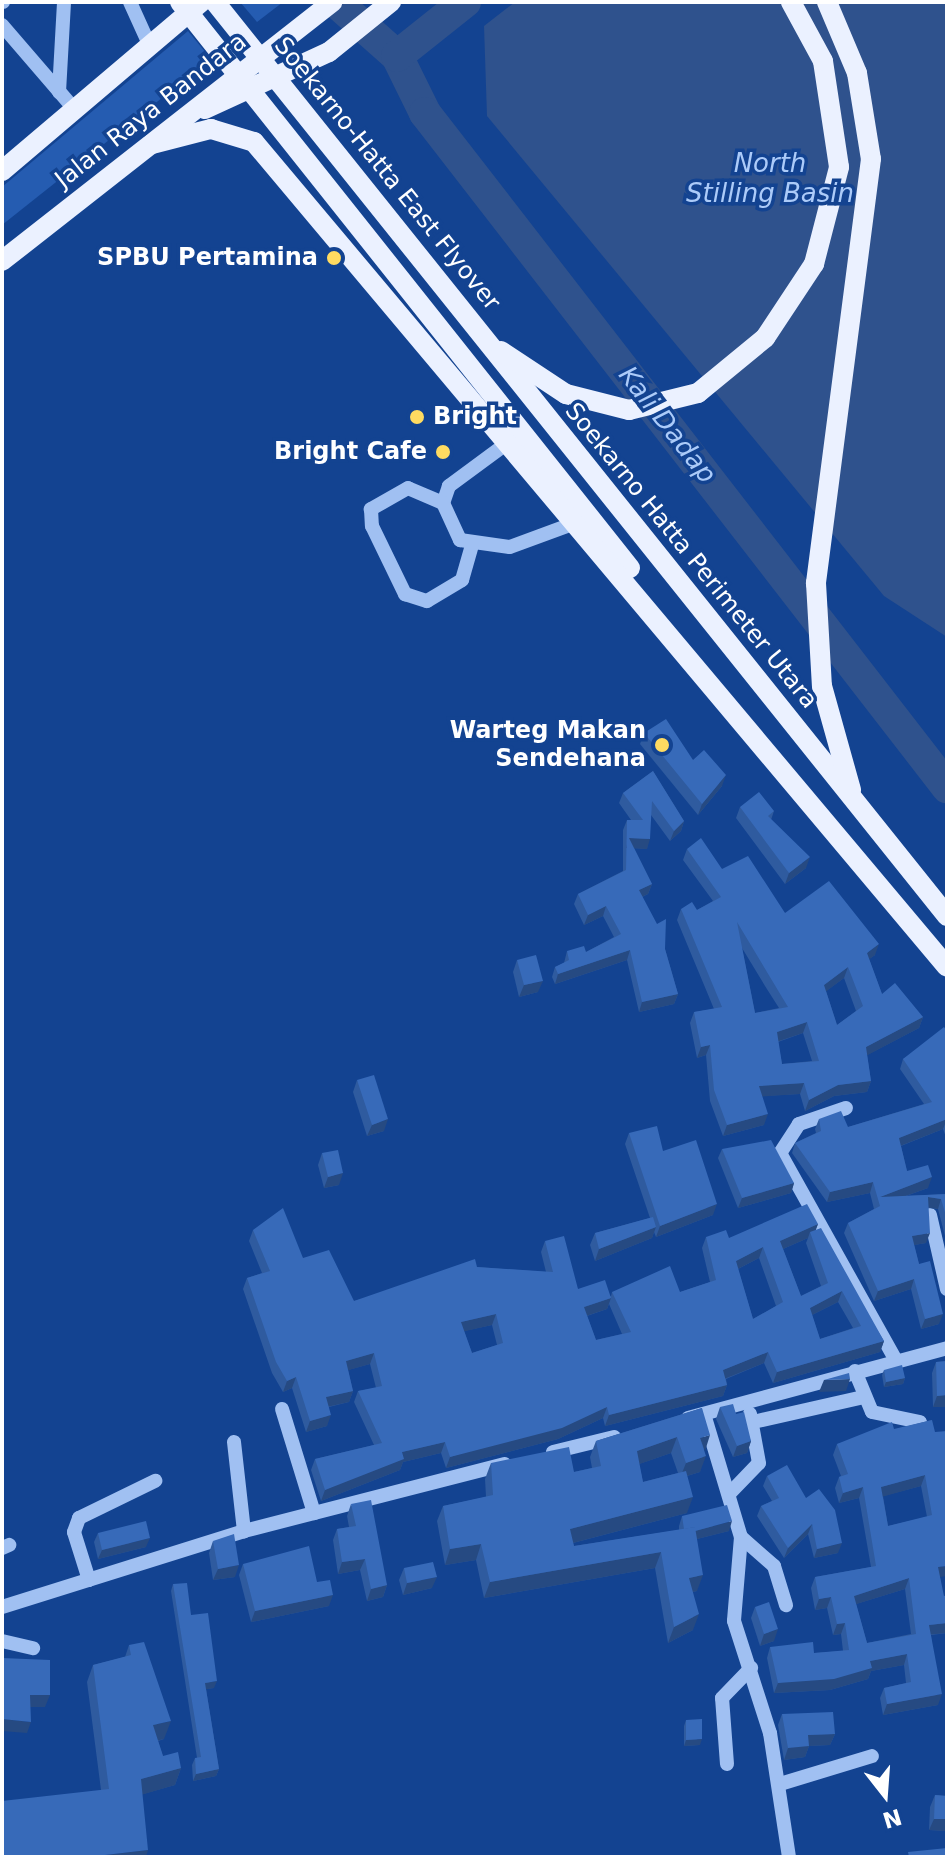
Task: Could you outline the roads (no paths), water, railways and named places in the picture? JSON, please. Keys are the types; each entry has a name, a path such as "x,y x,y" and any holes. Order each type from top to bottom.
{"main road":[{"path":"180,2 466,359 746,721 947,967"},
{"name":"Jalan Raya Bandara","path":"2,171 201,2"},
{"name":"Soekarno-Hatta East Flyover","path":"215,2 488,342"},
{"name":"Jalan Raya Bandara","path":"2,261 332,2"},
{"path":"488,342 566,394 629,410 685,398 736,367 793,303 814,264 835,194 836,134 823,61 791,2"},
{"path":"827,2 857,73 871,159 816,583 822,686 855,802"},
{"path":"194,112 329,52 387,5"},
{"path":"152,144 211,129 254,142 506,444 746,721"},
{"name":"Soekarno Hatta Perimeter Utara","path":"488,342 947,916"}],"street":[{"path":"59,92 64,2"},
{"path":"130,2 149,44"},
{"path":"2,25 75,110"},
{"path":"443,503 449,486 506,444"},
{"path":"472,545 462,580 427,601 405,594 372,526 371,509 408,488 443,503 460,540 472,545 510,547 575,523"},
{"path":"846,1108 799,1124 780,1153 895,1359"},
{"path":"930,1215 947,1289"},
{"path":"674,1421 895,1359 947,1348"},
{"path":"855,1371 864,1397 877,1414 920,1422"},
{"path":"753,1422 864,1397"},
{"path":"731,1492 759,1463 753,1422 746,1403"},
{"path":"282,1409 314,1513"},
{"path":"704,1414 731,1492 741,1537 734,1621 751,1668 780,1784 789,1857"},
{"path":"2,1607 244,1531 629,1433"},
{"path":"234,1442 244,1531"},
{"path":"89,1580 74,1532 79,1518 155,1481"},
{"path":"741,1537 774,1566 786,1605"},
{"path":"2,1641 33,1648"},
{"path":"727,1764 722,1698 751,1668"},
{"path":"780,1784 872,1756"}],"water":[{"name":"North Stilling Basin","path":"515,2 947,2 947,637 884,596 487,116 484,26"}],"waterway":[{"name":"Kali Dadap","path":"336,2 397,56 425,113 947,787"},
{"name":"Kali Dadap","path":"397,56 465,2"}],"place":[{"name":"SPBU Pertamina","path":"334,258"},
{"name":"Bright","path":"417,417"},
{"name":"Bright Cafe","path":"443,452"},
{"name":"Warteg Makan Sendehana","path":"662,745"}]}
